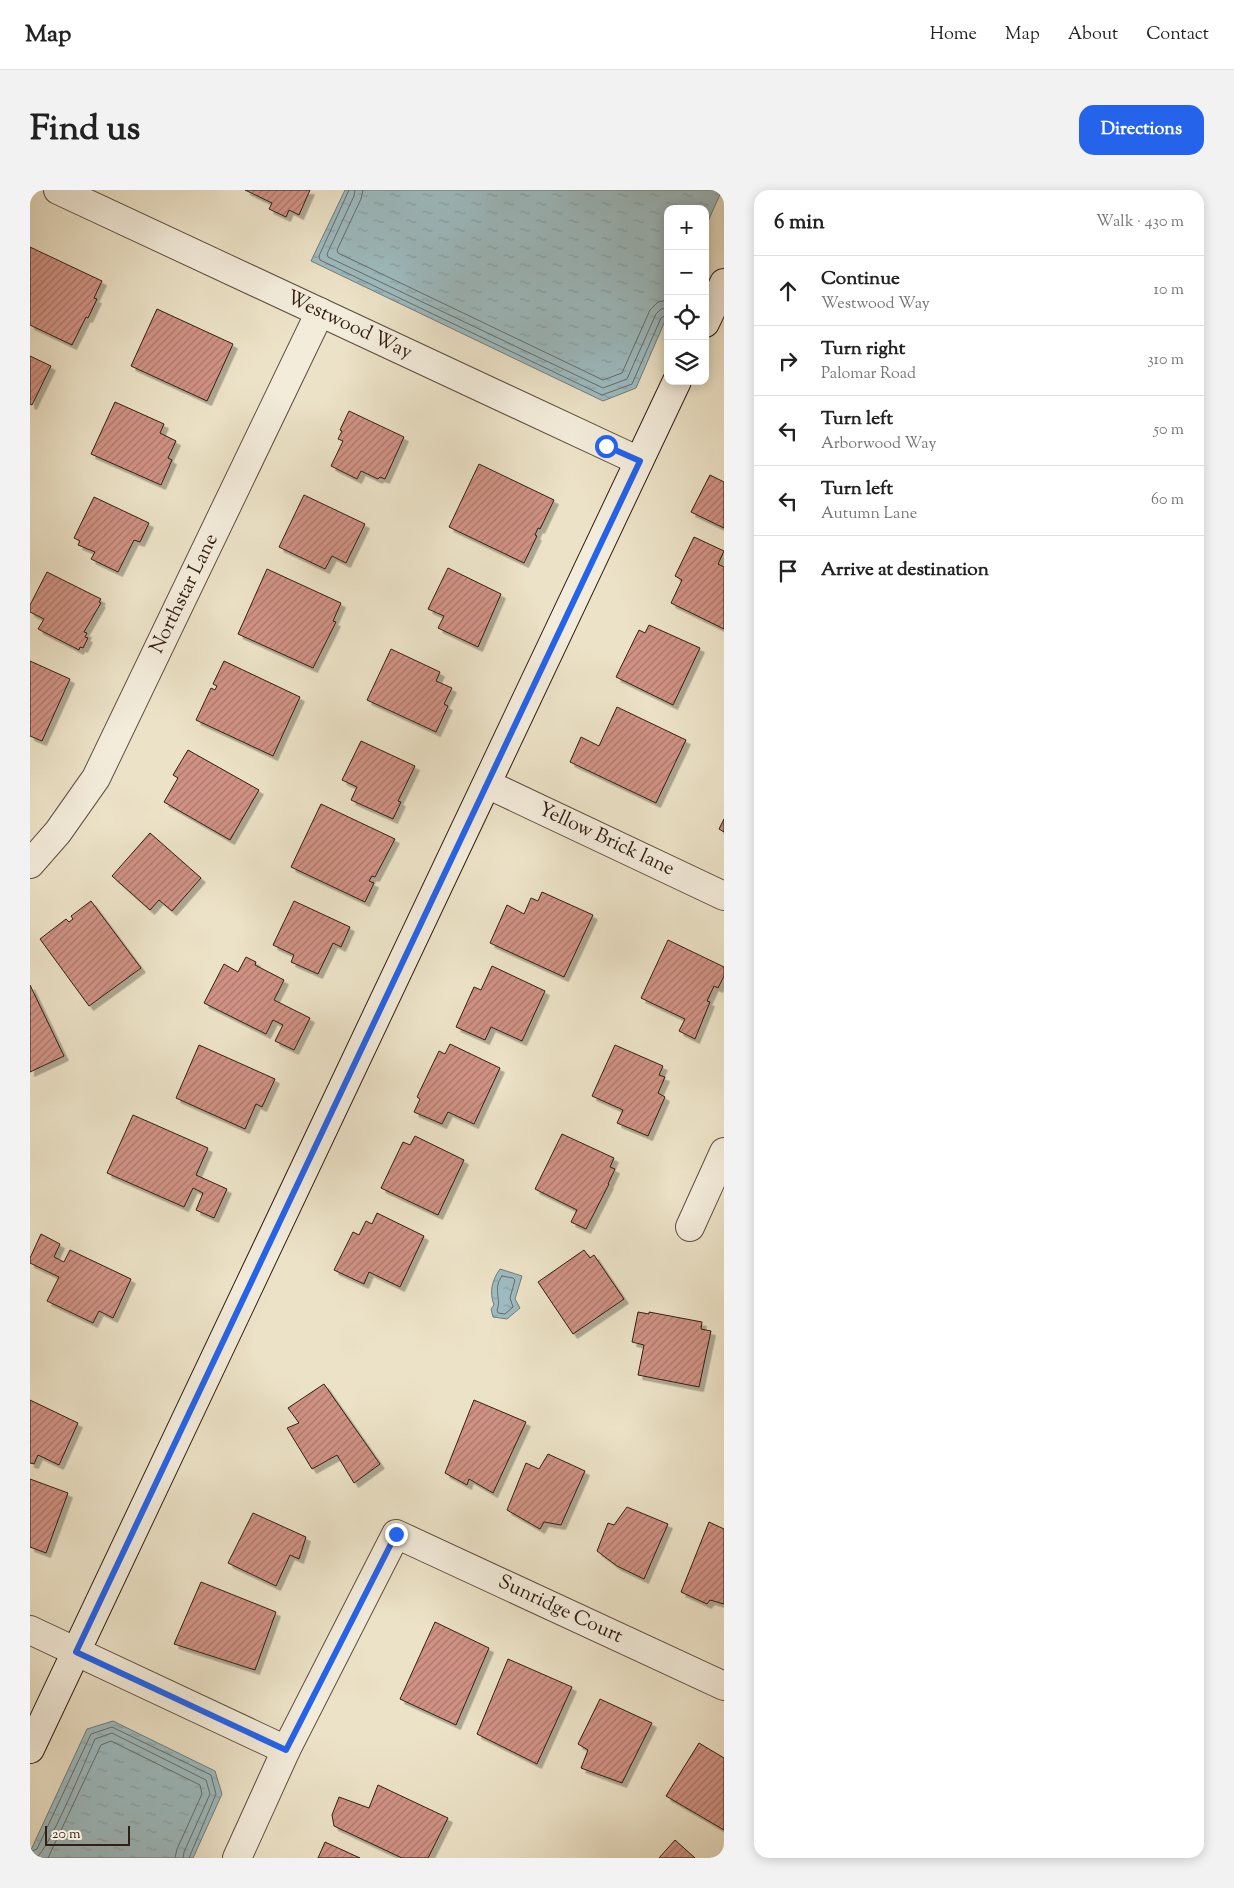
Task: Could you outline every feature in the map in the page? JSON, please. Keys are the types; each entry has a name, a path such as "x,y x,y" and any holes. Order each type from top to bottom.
{"street":[{"name":"Westwood Way","path":"58,190 640,461"},
{"path":"709,314 724,283"},
{"name":"Northstar Lane","path":"30,864 58,832 96,778 320,312"},
{"path":"30,1749 675,385"},
{"name":"Yellow Brick lane","path":"487,784 724,896"},
{"path":"690,1227 724,1152"},
{"name":"Sunridge Court","path":"286,1750 396,1534 724,1686"},
{"path":"30,1630 286,1750 237,1858"}],"water":[{"path":"345,190 722,190 709,219 709,205 664,205 664,323 636,388 603,401 311,261"},
{"path":"500,1269 522,1276 515,1299 520,1308 507,1319 493,1317 491,1309 494,1305 492,1286"},
{"path":"113,1721 215,1771 222,1794 193,1858 30,1858 30,1852 87,1729"}],"building":[{"path":"245,190 310,190 299,215 289,210 286,217 269,209 272,203"},
{"path":"30,247 102,281 94,298 97,299 72,345 30,325"},
{"path":"157,309 233,344 207,401 131,366"},
{"path":"30,356 51,366 32,405 30,404"},
{"path":"115,402 164,424 160,433 176,441 168,458 172,460 161,485 91,454"},
{"path":"349,411 404,437 385,479 380,477 378,479 361,471 357,479 331,466 343,441 338,439"},
{"path":"479,464 554,500 540,529 538,528 535,535 537,536 524,563 449,527"},
{"path":"710,475 724,482 724,528 691,512"},
{"path":"304,495 365,524 346,563 332,556 325,569 279,547"},
{"path":"94,497 149,523 140,542 134,540 118,572 91,559 95,552 78,545 80,541 74,538"},
{"path":"694,537 724,551 718,564 724,567 724,629 671,603 682,580 675,576"},
{"path":"448,568 501,594 478,647 438,628 444,616 428,609"},
{"path":"267,569 341,603 333,621 336,622 313,668 238,634"},
{"path":"47,572 101,599 99,602 101,603 84,632 87,633 85,637 88,638 83,648 80,647 79,650 38,629 44,619 30,612 30,605"},
{"path":"649,625 700,648 673,705 616,677 639,630 645,633"},
{"path":"391,649 440,672 436,681 452,688 444,704 448,706 436,732 367,700"},
{"path":"30,661 70,679 42,741 30,736"},
{"path":"224,661 300,697 273,756 196,720 211,688 215,690 217,686 213,684"},
{"path":"617,707 686,740 656,803 570,762 581,737 599,746"},
{"path":"361,741 415,766 398,801 401,802 393,819 351,800 357,787 342,780"},
{"path":"188,750 259,790 230,840 164,802 178,778 173,775"},
{"path":"321,804 395,839 375,877 372,876 369,881 374,883 365,902 291,867"},
{"path":"724,819 724,832 719,829"},
{"path":"150,833 201,878 172,911 159,900 150,910 112,876"},
{"path":"542,892 593,915 564,977 490,943 507,905 524,914 531,898 538,901"},
{"path":"91,901 141,968 89,1006 40,939 66,919 69,922 73,919 71,916"},
{"path":"294,901 350,927 341,947 333,943 318,974 291,962 294,955 273,945"},
{"path":"668,940 724,967 724,976 718,988 714,986 707,1001 710,1002 695,1039 679,1031 685,1019 641,998"},
{"path":"246,957 256,962 255,965 284,980 274,1000 310,1018 294,1050 275,1041 283,1025 273,1020 266,1034 204,1003 224,964 238,972"},
{"path":"492,966 545,991 522,1041 491,1027 485,1040 456,1027 474,987 481,990"},
{"path":"30,985 64,1056 30,1072"},
{"path":"450,1044 500,1068 474,1124 448,1112 442,1124 414,1112 420,1099 417,1097 439,1051 445,1054"},
{"path":"199,1045 275,1079 262,1107 256,1104 245,1129 176,1098"},
{"path":"615,1045 663,1066 659,1075 665,1077 658,1093 665,1097 648,1136 617,1123 623,1110 592,1096"},
{"path":"133,1115 208,1148 196,1175 227,1189 214,1218 196,1210 203,1193 193,1188 184,1207 107,1173"},
{"path":"562,1134 614,1158 610,1167 615,1169 586,1229 571,1222 577,1210 535,1189"},
{"path":"415,1136 464,1160 438,1215 381,1188 403,1142 410,1145"},
{"path":"377,1213 424,1236 400,1287 369,1272 364,1284 334,1270 353,1232 359,1235 366,1221 372,1224"},
{"path":"41,1234 60,1244 54,1257 64,1262 70,1250 131,1279 113,1318 99,1311 93,1323 47,1301 59,1277 30,1263 30,1258"},
{"path":"584,1250 590,1258 594,1255 624,1299 573,1334 538,1282"},
{"path":"638,1312 649,1314 649,1312 702,1322 701,1329 711,1331 699,1387 638,1375 644,1345 632,1342"},
{"path":"324,1384 380,1464 354,1483 337,1455 312,1469 287,1428 299,1423 288,1408"},
{"path":"30,1400 78,1423 59,1465 38,1455 34,1464 30,1463"},
{"path":"474,1400 526,1422 493,1493 469,1479 467,1485 445,1473"},
{"path":"548,1454 585,1471 561,1525 544,1522 540,1529 507,1510 526,1463 539,1469"},
{"path":"30,1479 68,1493 46,1553 30,1547"},
{"path":"627,1507 668,1524 644,1579 617,1566 597,1551 608,1523 614,1525"},
{"path":"253,1513 306,1537 299,1559 290,1555 276,1586 228,1563"},
{"path":"709,1522 724,1529 724,1604 710,1600 707,1604 681,1592"},
{"path":"201,1582 276,1612 255,1670 174,1644"},
{"path":"435,1622 489,1648 456,1725 400,1699"},
{"path":"508,1659 572,1687 537,1764 477,1734"},
{"path":"600,1699 652,1723 622,1783 581,1768 588,1750 578,1744"},
{"path":"699,1743 724,1758 724,1830 666,1796"},
{"path":"378,1785 448,1818 428,1858 402,1858 334,1826 332,1815 339,1797 369,1808"},
{"path":"675,1840 695,1858 659,1858"},
{"path":"325,1842 360,1858 318,1858"}],"route":[{"path":"396,1534 286,1750 76,1652 640,461 606,446"}]}
